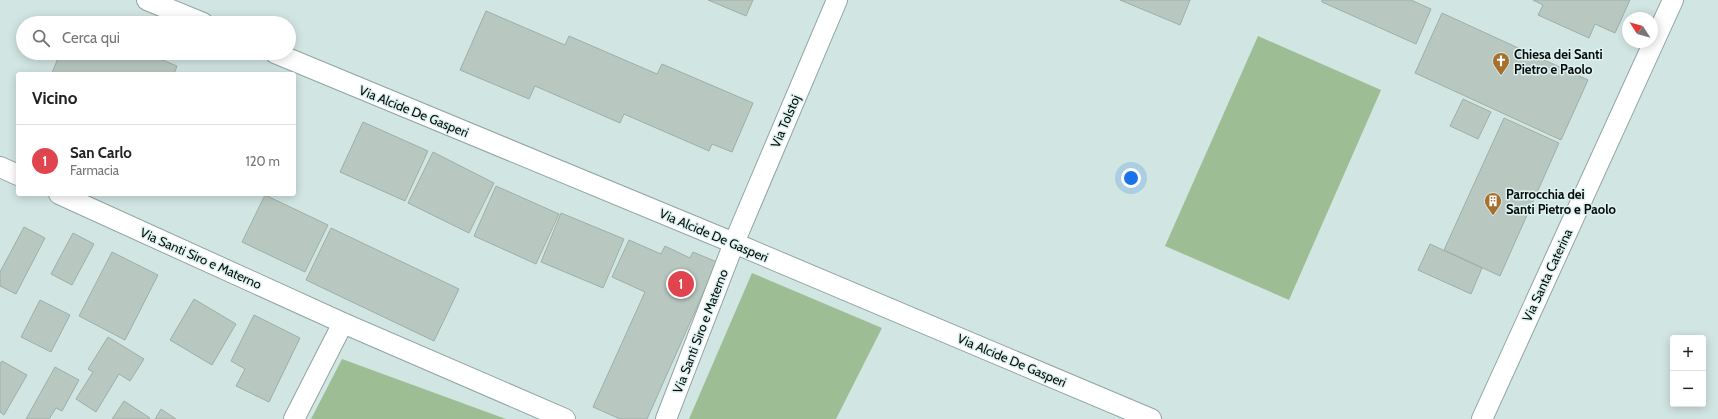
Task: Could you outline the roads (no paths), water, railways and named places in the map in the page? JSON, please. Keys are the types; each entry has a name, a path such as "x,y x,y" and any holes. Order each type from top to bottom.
{"street":[{"path":"147,0 186,16"},
{"name":"Via Tolstoj","path":"734,243 837,0"},
{"name":"Via Santa Caterina","path":"1482,419 1673,0"},
{"name":"Via Alcide De Gasperi","path":"292,60 734,243 1151,419"},
{"path":"0,167 16,174"},
{"name":"Via Santi Siro e Materno","path":"63,196 343,323 565,419"},
{"name":"Via Santi Siro e Materno","path":"666,419 734,243"},
{"path":"294,419 343,323"}],"place":[{"name":"Chiesa dei Santi Pietro e Paolo","path":"1501,76"},
{"name":"Parrocchia dei Santi Pietro e Paolo","path":"1493,216"},
{"name":"San Carlo","path":"681,284"}]}
